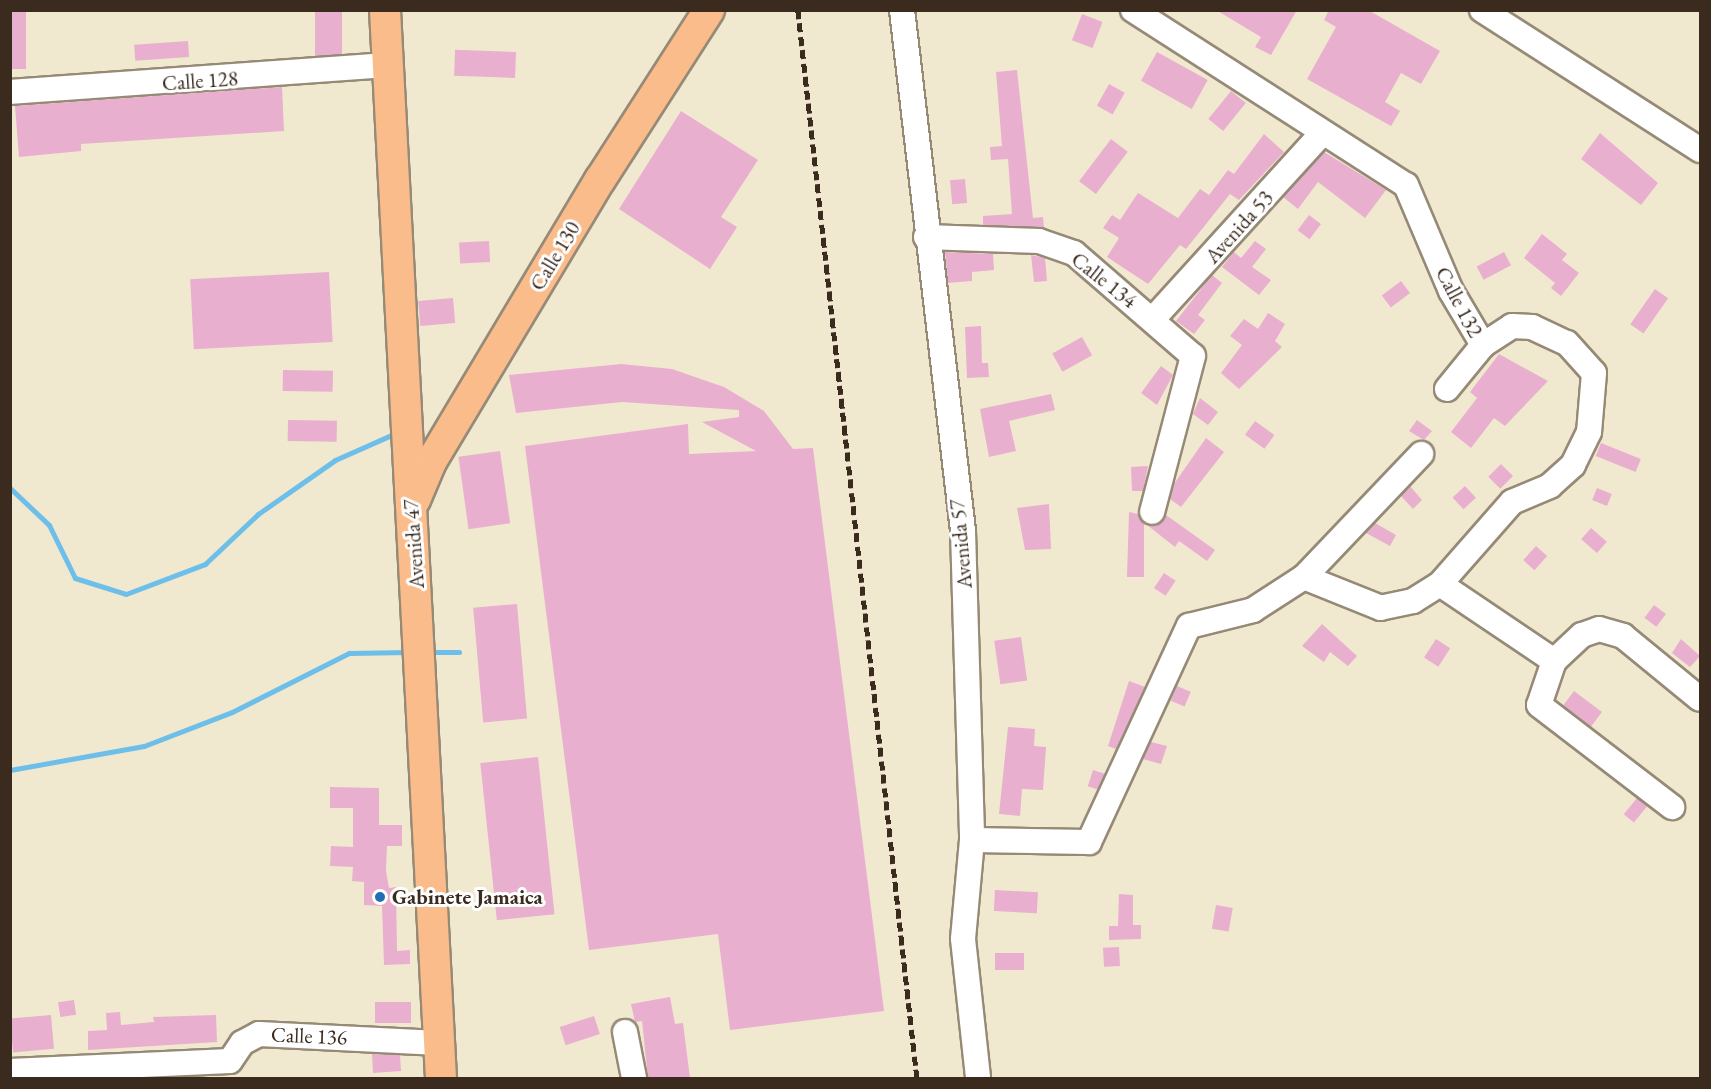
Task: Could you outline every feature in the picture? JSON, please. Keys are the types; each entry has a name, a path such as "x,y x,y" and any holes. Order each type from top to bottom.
{"main road":[{"name":"Avenida 47","path":"385,10 411,508 421,652 441,1078"},
{"name":"Calle 130","path":"411,508 437,452 709,10"}],"street":[{"name":"Avenida 57","path":"902,10 926,237 963,531 972,840 963,939 978,1078"},
{"name":"Calle 132","path":"1132,10 1406,185 1451,291 1483,345 1512,326 1532,327 1567,343 1594,374 1590,432 1573,465 1550,486 1512,502 1440,584 1413,601 1381,608 1304,577"},
{"path":"1482,10 1701,150"},
{"name":"Calle 128","path":"10,92 389,65"},
{"name":"Avenida 53","path":"1153,319 1322,133"},
{"name":"Calle 134","path":"926,237 1039,241 1074,253 1193,356 1152,512"},
{"path":"1447,389 1483,345"},
{"path":"972,840 1089,842 1189,626 1253,610 1304,577 1421,454"},
{"path":"1440,584 1554,661"},
{"path":"1672,807 1539,705 1554,661 1582,635 1599,629 1623,636 1701,699"},
{"path":"626,1032 634,1078"},
{"name":"Calle 136","path":"10,1071 230,1070 242,1043 259,1034 440,1043"}],"building":[{"path":"10,10 26,10 26,69 10,69"},
{"path":"315,10 342,10 342,56 315,56"},
{"path":"1216,10 1297,10 1271,55 1255,47 1261,37"},
{"path":"1329,10 1368,10 1440,51 1421,84 1401,73 1385,102 1400,111 1391,126 1307,79 1336,27 1324,20"},
{"path":"1082,14 1103,22 1093,48 1072,40"},
{"path":"188,41 189,57 135,61 134,45"},
{"path":"455,50 516,52 515,78 454,76"},
{"path":"1157,52 1208,80 1192,109 1141,81"},
{"path":"1017,70 1033,218 1043,217 1044,228 983,225 983,216 1012,214 1008,159 991,160 990,147 1002,146 996,72"},
{"path":"1109,84 1125,93 1113,115 1097,106"},
{"path":"282,87 284,131 81,144 81,151 19,157 15,106"},
{"path":"1231,91 1246,103 1223,131 1208,119"},
{"path":"681,111 758,160 721,217 737,227 710,269 619,209"},
{"path":"1600,133 1658,183 1641,205 1581,159"},
{"path":"1264,134 1284,152 1239,200 1230,194 1186,249 1180,245 1148,284 1107,257 1119,238 1103,228 1112,215 1120,220 1138,193 1178,218 1200,189 1209,195 1228,170 1234,174"},
{"path":"1111,139 1128,152 1096,194 1079,181"},
{"path":"1324,152 1386,190 1365,218 1318,182 1298,209 1283,197"},
{"path":"965,179 967,203 952,204 950,180"},
{"path":"1309,215 1321,224 1310,239 1298,230"},
{"path":"1542,234 1567,254 1562,260 1579,273 1561,296 1551,288 1555,283 1524,258"},
{"path":"489,241 490,262 460,264 459,243"},
{"path":"1255,241 1266,249 1252,267 1271,280 1259,295 1222,267 1234,252 1241,258"},
{"path":"945,252 993,254 994,270 972,272 972,281 948,283"},
{"path":"1504,252 1511,265 1484,280 1477,267"},
{"path":"1031,255 1045,258 1047,281 1034,282"},
{"path":"329,272 333,342 194,349 190,279"},
{"path":"1212,275 1222,283 1198,315 1205,320 1194,334 1176,321"},
{"path":"1401,281 1410,293 1391,307 1382,295"},
{"path":"1655,289 1668,298 1643,333 1630,324"},
{"path":"453,298 455,323 420,326 418,301"},
{"path":"1268,313 1285,324 1275,341 1282,347 1239,389 1221,373 1242,345 1230,336 1244,319 1258,329"},
{"path":"981,326 982,363 988,363 989,377 967,378 965,327"},
{"path":"1082,337 1092,355 1062,372 1052,353"},
{"path":"1499,354 1548,381 1505,426 1494,418 1471,448 1451,432 1477,398 1470,392"},
{"path":"621,364 672,369 724,387 764,411 793,449 813,448 884,1011 730,1030 718,934 589,950 525,446 688,424 689,454 756,451 702,422 739,417 739,410 622,402 516,413 509,375"},
{"path":"1161,366 1173,375 1157,405 1141,393"},
{"path":"283,370 333,371 333,392 283,391"},
{"path":"1051,394 1055,410 1009,421 1016,451 989,457 980,409"},
{"path":"1200,398 1218,412 1208,425 1193,414"},
{"path":"288,420 337,421 337,442 288,441"},
{"path":"1417,420 1432,431 1424,440 1409,431"},
{"path":"1255,421 1274,435 1264,449 1245,435"},
{"path":"1206,438 1224,452 1181,507 1170,499 1174,484"},
{"path":"1601,443 1641,459 1636,472 1596,456"},
{"path":"500,451 510,523 469,529 458,457"},
{"path":"1501,464 1513,476 1500,489 1488,477"},
{"path":"1148,466 1143,491 1132,491 1131,467"},
{"path":"1410,486 1422,500 1413,509 1401,496"},
{"path":"1465,486 1476,498 1463,509 1453,498"},
{"path":"1597,488 1612,494 1607,506 1592,500"},
{"path":"1049,504 1051,549 1025,550 1017,508"},
{"path":"1129,512 1138,514 1144,524 1144,577 1127,577"},
{"path":"1166,515 1215,550 1207,561 1179,541 1175,547 1147,525 1156,526"},
{"path":"1375,523 1396,535 1390,546 1366,533"},
{"path":"1591,528 1607,542 1597,553 1581,539"},
{"path":"1536,546 1547,556 1534,570 1523,560"},
{"path":"1164,573 1176,581 1166,596 1154,588"},
{"path":"517,604 527,719 483,722 473,608"},
{"path":"1654,605 1666,614 1656,627 1644,618"},
{"path":"1322,624 1357,656 1348,666 1330,652 1324,662 1302,646"},
{"path":"1021,637 1027,681 1000,684 994,641"},
{"path":"1436,639 1450,648 1438,667 1424,657"},
{"path":"1681,639 1700,656 1690,667 1672,653"},
{"path":"1129,681 1145,687 1116,749 1108,746"},
{"path":"1177,686 1191,692 1185,707 1171,701"},
{"path":"1574,691 1602,712 1591,726 1563,705"},
{"path":"1008,727 1035,729 1034,746 1046,747 1043,790 1022,789 1020,816 999,814"},
{"path":"1151,742 1167,746 1161,764 1143,759"},
{"path":"538,757 555,914 497,920 480,763"},
{"path":"1093,770 1105,774 1100,790 1088,786"},
{"path":"330,787 379,788 379,825 402,825 402,846 387,846 386,871 389,888 396,887 397,951 410,950 410,964 384,965 382,906 364,905 364,882 352,881 353,867 330,866 331,846 353,847 353,808 330,808"},
{"path":"1637,798 1647,806 1634,823 1624,814"},
{"path":"995,890 1038,892 1037,913 994,911"},
{"path":"1119,894 1133,895 1133,925 1141,925 1141,939 1109,940 1109,926 1118,926"},
{"path":"1216,905 1233,908 1229,932 1212,929"},
{"path":"1119,947 1120,966 1104,967 1103,948"},
{"path":"995,953 1024,953 1024,970 995,970"},
{"path":"670,997 675,1024 683,1023 690,1078 648,1078 642,1021 635,1022 631,1004"},
{"path":"74,1000 76,1015 60,1017 58,1002"},
{"path":"375,1002 411,1002 411,1023 375,1023"},
{"path":"120,1012 121,1025 154,1022 153,1017 216,1015 217,1042 88,1050 88,1031 107,1030 106,1013"},
{"path":"51,1015 54,1049 13,1052 10,1019"},
{"path":"594,1016 600,1034 566,1045 560,1027"},
{"path":"372,1054 400,1055 401,1071 373,1073"}],"waterway":[{"path":"10,488 49,525 75,578 126,594 205,564 258,514 335,460 396,433"},
{"path":"10,770 144,746 232,712 349,653 410,652"},
{"path":"428,652 459,652"}],"railway":[{"path":"798,10 917,1078"}],"place":[{"name":"Gabinete Jamaica","path":"380,897"}]}
